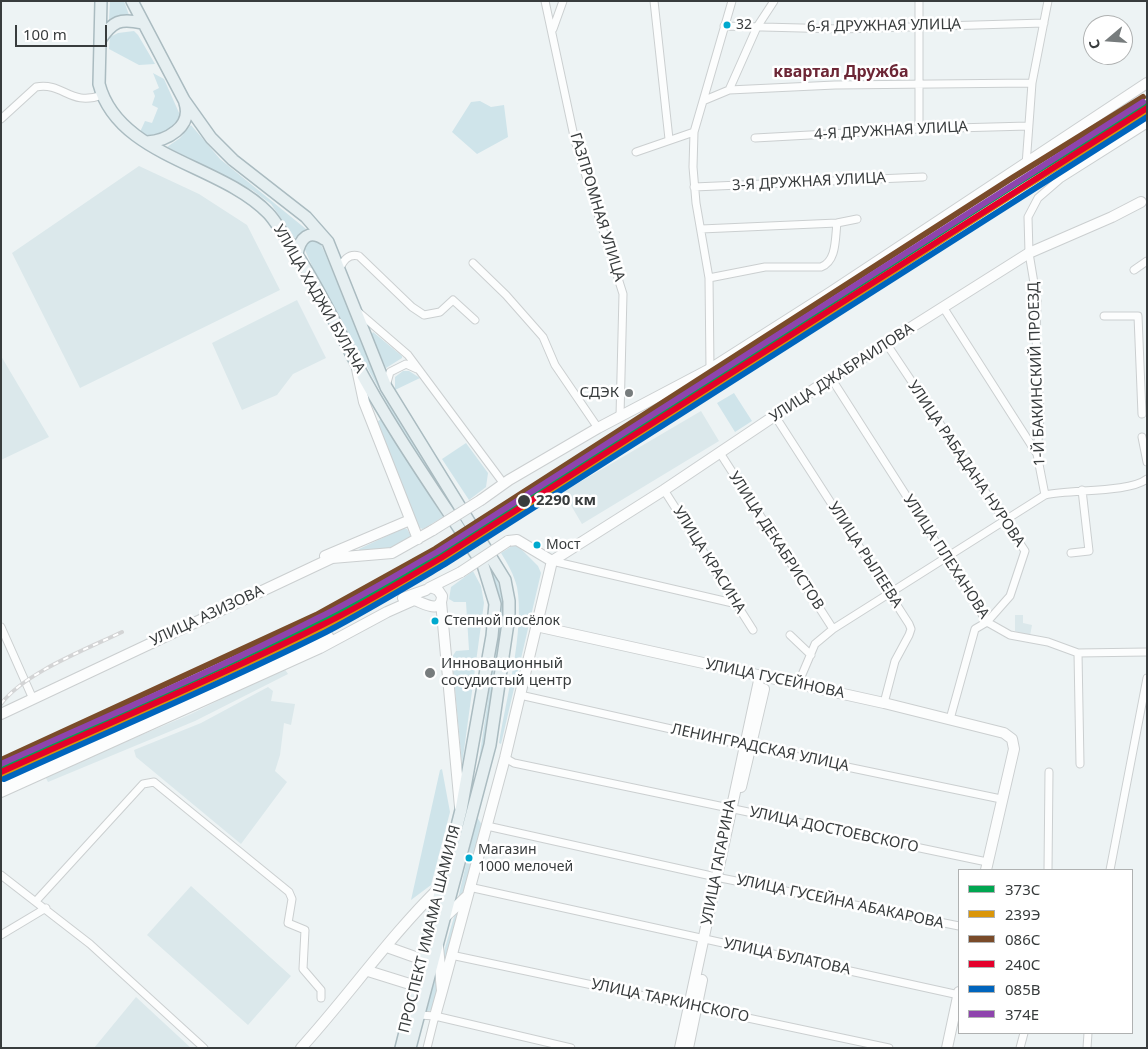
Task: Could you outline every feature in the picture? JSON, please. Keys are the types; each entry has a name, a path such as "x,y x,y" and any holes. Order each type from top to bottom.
{"main road":[{"name":"УЛИЦА ХАДЖИ БУЛАЧА","path":"101,1 99,81 102,95 113,112 126,128 147,142 244,192 269,214 297,254 356,364 482,565"},
{"name":"УЛИЦА ХАДЖИ БУЛАЧА","path":"132,1 184,100 211,138 233,160 279,198 306,217 328,242 386,387 439,475 493,558"},
{"path":"100,40 114,24 127,20 142,23"},
{"name":"УЛИЦА АЗИЗОВА","path":"331,556 392,553 418,540 504,484 598,428 710,369 1026,165 1147,84"},
{"path":"147,142 167,138 181,126 186,115 184,100"},
{"name":"УЛИЦА ДЖАБРАИЛОВА","path":"552,561 664,490 831,378 1029,253 1112,217 1141,202"},
{"path":"297,254 304,237 318,235 328,242"},
{"path":"356,364 364,402 418,540"},
{"path":"364,402 375,394"},
{"name":"УЛИЦА АЗИЗОВА","path":"1,709 410,520"},
{"path":"1,784 317,642 382,608 430,589 451,578 508,541 517,540 552,561"},
{"name":"ПРОСПЕКТ ИМАМА ШАМИЛЯ","path":"401,1048 416,986 438,945 490,744 506,638 509,601 505,580 493,558"},
{"name":"ПРОСПЕКТ ИМАМА ШАМИЛЯ","path":"435,1016 505,758 552,561"},
{"name":"ПРОСПЕКТ ИМАМА ШАМИЛЯ","path":"461,778 493,628 494,604 482,565"},
{"path":"435,602 451,578"},
{"path":"430,589 423,595 435,602"},
{"name":"ПРОСПЕКТ ИМАМА ШАМИЛЯ","path":"410,1048 419,1015 429,962 440,887 461,810 461,778 443,625 435,602 438,590 430,589"},
{"path":"1,792 320,648 387,612 414,600 435,602"},
{"name":"УЛИЦА ГУСЕЙНОВА","path":"536,626 884,702 1004,733 1012,739 1014,749 1001,799"},
{"name":"УЛИЦА ГАГАРИНА","path":"680,1048 707,940 733,809 764,677"},
{"name":"УЛИЦА АЗИЗОВА","path":"1,714 32,696"},
{"path":"490,744 505,758"},
{"path":"987,866 1001,799"},
{"path":"473,808 487,826"},
{"path":"301,1048 368,971 410,918 440,887"},
{"path":"446,916 468,891"},
{"path":"438,945 442,991"},
{"path":"388,947 429,962"},
{"path":"368,971 416,986"},
{"path":"947,1048 958,998"},
{"name":"УЛИЦА ГАГАРИНА","path":"688,1048 692,1006"}],"street":[{"name":"ГАЗПРОМНАЯ УЛИЦА","path":"546,1 575,141 623,294 620,416"},
{"path":"552,30 562,1"},
{"path":"654,1 669,139"},
{"path":"710,369 709,278 694,187 694,132 705,100 732,1"},
{"path":"729,90 757,27 774,1"},
{"path":"919,1 920,28 917,84 919,129"},
{"path":"1026,165 1032,83 1048,1"},
{"name":"6-Я ДРУЖНАЯ УЛИЦА","path":"724,26 920,28 1044,23"},
{"path":"705,100 729,90 917,84 1032,83"},
{"path":"1,119 36,87 52,86 83,100 102,95"},
{"name":"1-Й БАКИНСКИЙ ПРОЕЗД","path":"1045,495 1037,454 1040,416 1036,337 1037,301 1029,253 1028,217 1031,207 1038,198 1060,179 1147,124"},
{"name":"4-Я ДРУЖНАЯ УЛИЦА","path":"755,138 919,129 1028,126"},
{"path":"636,152 669,139 694,132"},
{"name":"3-Я ДРУЖНАЯ УЛИЦА","path":"694,187 923,177"},
{"path":"701,230 837,223 856,219"},
{"path":"709,278 765,267 821,267 826,265 831,260 837,223"},
{"path":"339,270 345,259 352,255 359,256 418,312 427,316 435,314 453,300 475,320"},
{"path":"1134,270 1147,261"},
{"path":"474,263 506,295 542,338 555,365 598,428"},
{"path":"943,307 1037,454"},
{"path":"353,308 408,355 504,484"},
{"path":"1104,316 1138,316 1144,373 1142,414"},
{"name":"УЛИЦА РАБАДАНА НУРОВА","path":"886,343 1025,551 1010,596 987,622 975,629 950,719"},
{"path":"386,387 390,372 406,364 419,370 426,377"},
{"name":"УЛИЦА ПЛЕХАНОВА","path":"831,378 987,622 1010,635 1048,642 1078,653 1147,652"},
{"name":"УЛИЦА РЫЛЕЕВА","path":"775,416 889,592 911,630 895,661 884,702"},
{"path":"1142,437 1147,462"},
{"name":"УЛИЦА ДЕКАБРИСТОВ","path":"720,453 832,629"},
{"path":"798,684 815,644 832,629 1045,495 1130,486 1147,479"},
{"name":"УЛИЦА КРАСИНА","path":"664,490 753,630"},
{"path":"1071,553 1089,551 1082,490"},
{"path":"552,561 737,604"},
{"path":"1,627 32,696"},
{"path":"790,635 811,655"},
{"path":"1078,653 1080,764"},
{"path":"1110,869 1147,678"},
{"name":"ЛЕНИНГРАДСКАЯ УЛИЦА","path":"520,695 747,746 1001,799"},
{"name":"УЛИЦА ДОСТОЕВСКОГО","path":"505,758 514,763 733,809 987,866"},
{"path":"1048,772 1048,869"},
{"path":"36,901 143,784 154,782 289,892 292,898 288,923 305,930 302,969 321,990 321,998"},
{"name":"УЛИЦА ГУСЕЙНА АБАКАРОВА","path":"487,826 719,877 958,926"},
{"path":"1,876 46,908 90,944 204,1048"},
{"name":"УЛИЦА БУЛАТОВА","path":"468,891 958,994"},
{"path":"1,935 46,908"},
{"name":"УЛИЦА ТАРКИНСКОГО","path":"451,955 889,1048"},
{"path":"419,1015 435,1016 571,1048"},
{"path":"427,1048 435,1016"},
{"path":"1020,1048 1024,1034"},
{"path":"1087,1048 1088,1034"}],"shaded area":[{"path":"110,1 124,1 129,15 109,19"},
{"path":"134,31 155,64 139,65 109,49 110,37 118,33"},
{"path":"153,73 164,79 180,115 168,130 157,136 145,135 140,132 145,121 152,123 158,108 152,105 155,96 153,91 159,88"},
{"path":"480,101 491,107 504,105 508,137 477,154 452,132 471,102"},
{"path":"191,125 220,159 306,229 295,238 271,204 252,190 167,147 180,138"},
{"path":"139,166 199,194 247,225 280,290 80,388 12,253"},
{"path":"309,240 319,241 324,251 381,387 492,566 497,578 503,616 485,740 479,760 500,617 494,579 489,567 397,422 312,266 305,250 305,244"},
{"path":"297,300 326,358 293,374 277,395 242,410 212,343"},
{"path":"373,332 402,358 386,368 371,335"},
{"path":"1,356 49,437 1,460"},
{"path":"403,371 409,371 420,378 395,390 395,377"},
{"path":"734,393 752,421 735,432 717,403"},
{"path":"701,411 719,441 582,524 563,492"},
{"path":"381,419 443,517 423,529 419,528 377,422"},
{"path":"466,443 488,473 486,487 469,500 442,459"},
{"path":"404,528 407,529 411,536 402,545 381,550 360,551 359,549"},
{"path":"512,546 518,546 538,566 541,573 501,744 499,743 514,665 519,623 517,587 501,553"},
{"path":"473,571 481,586 484,603 462,765 452,657 456,651 469,650 466,602 454,602 449,599 451,587"},
{"path":"1015,615 1023,615 1023,623 1032,625 1030,636 1015,631"},
{"path":"284,668 288,674 195,721 48,782 45,776 191,714"},
{"path":"268,687 273,691 271,701 295,704 291,725 284,723 280,755 275,771 287,782 241,844 136,757 134,750 201,723"},
{"path":"442,769 450,812 431,885 411,900 440,770"},
{"path":"477,817 482,825 463,897 457,903"},
{"path":"191,886 291,976 248,1025 147,935"},
{"path":"460,905 442,972 440,965 456,910"},
{"path":"435,975 437,991 434,1008 426,1013 424,1012"},
{"path":"136,997 191,1048 94,1048"}],"railway":[{"path":"1,704 11,693 40,672 122,632"}],"transit line":[{"name":"086С","path":"1,760 316,615 435,549 1012,178 1143,97"},
{"name":"374Е","path":"1,764 279,638 437,552 1143,102"},
{"name":"373C","path":"1,768 319,622 439,555 1016,184 1147,103"},
{"name":"240С","path":"1,772 282,645 382,593 441,558 1147,108"},
{"name":"239Э","path":"4,775 322,629 443,562 1020,190 1147,112"},
{"name":"085В","path":"4,779 286,652 386,599 445,564 1147,117"}],"place":[{"name":"32","path":"727,25"},
{"name":"СДЭК","path":"629,393"},
{"name":"2290 км","path":"524,501"},
{"name":"Мост","path":"537,545"},
{"name":"Степной посёлок","path":"435,621"},
{"name":"Инновационный сосудистый центр","path":"430,673"},
{"name":"Магазин 1000 мелочей","path":"469,858"}],"district":[{"name":"квартал Дружба","path":"841,72"}]}
